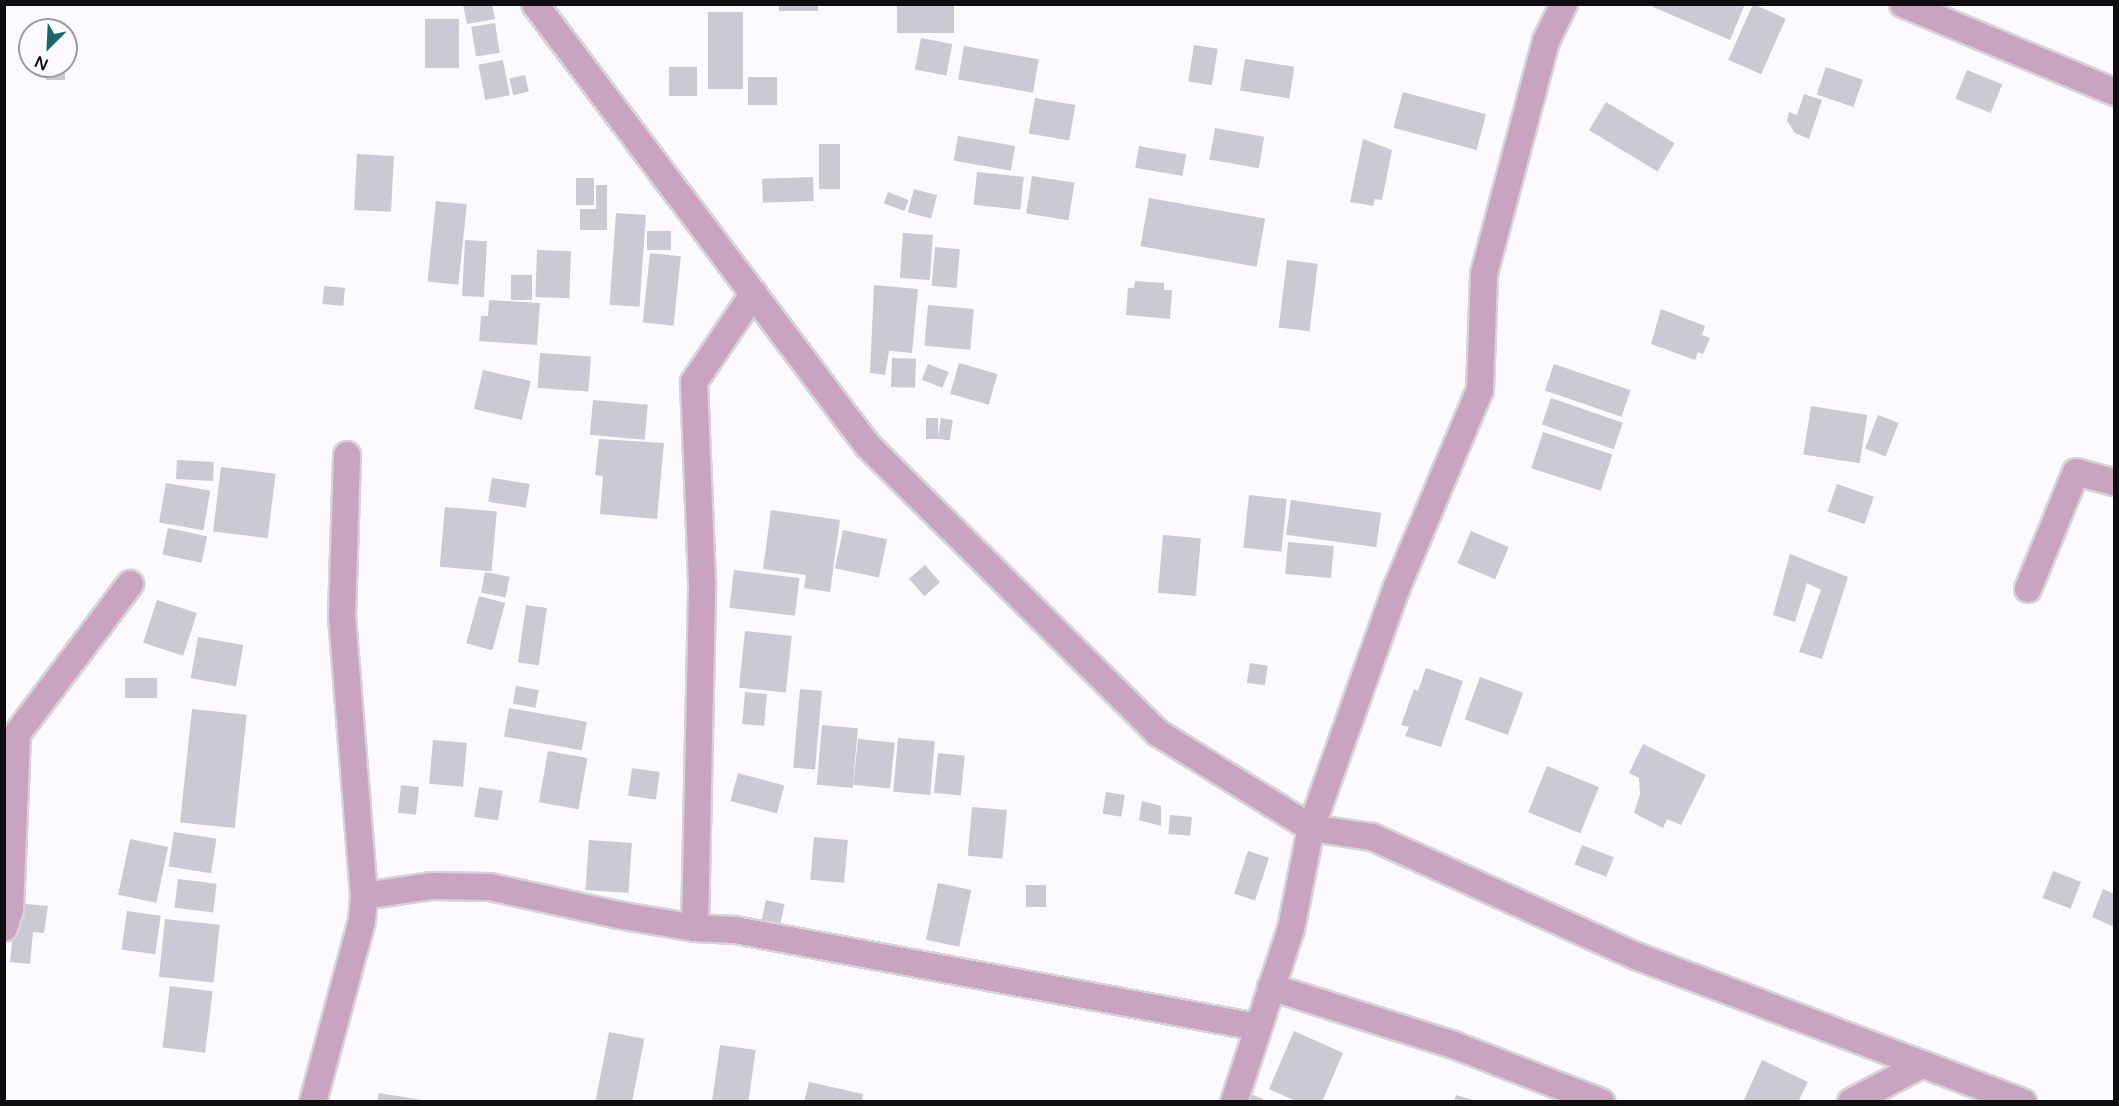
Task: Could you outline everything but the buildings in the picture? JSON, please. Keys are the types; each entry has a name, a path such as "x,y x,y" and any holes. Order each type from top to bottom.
{"street":[{"path":"535,4 868,446 1158,733 1311,828 1372,837 1636,956 2024,1101"},
{"path":"1234,1101 1291,929 1311,828 1397,587 1480,390 1484,274 1546,41 1564,4"},
{"path":"1904,4 2115,92"},
{"path":"695,928 702,581 694,382 754,293"},
{"path":"313,1101 362,920 364,896 342,616 347,455"},
{"path":"2028,589 2076,472 2115,482"},
{"path":"4,928 10,910 17,734 130,584"},
{"path":"364,896 432,886 490,887 695,928 735,930 1257,1027"},
{"path":"1271,987 1454,1045 1601,1101"},
{"path":"1851,1101 1923,1064"}]}
